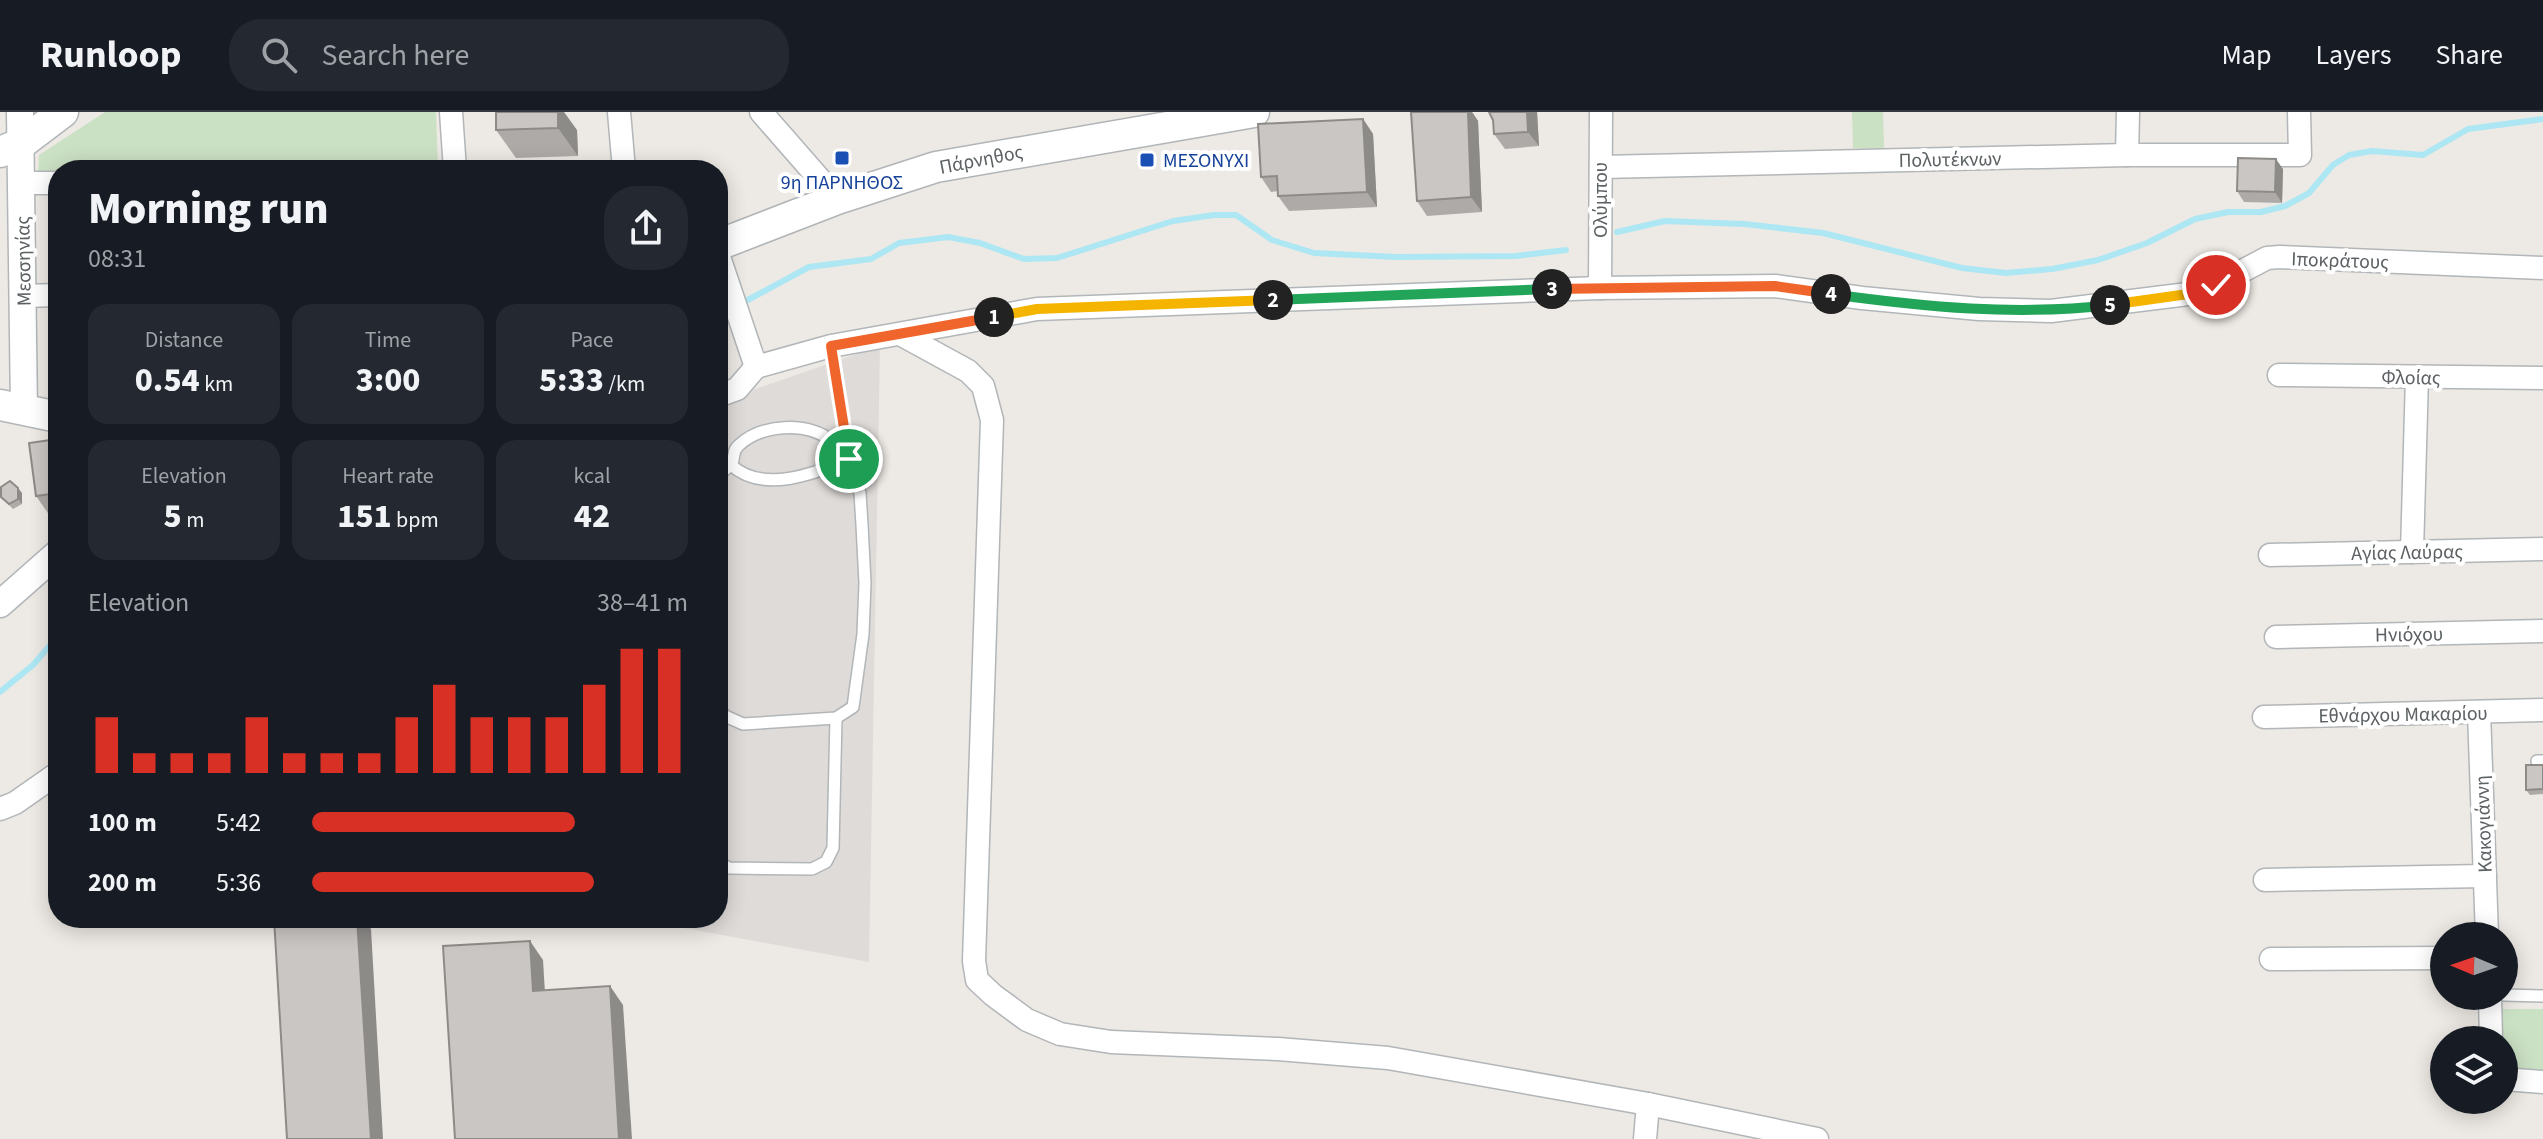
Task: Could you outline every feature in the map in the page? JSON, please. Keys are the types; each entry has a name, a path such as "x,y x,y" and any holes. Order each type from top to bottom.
{"main road":[{"path":"11,147 63,112"},
{"name":"Πάρνηθος","path":"728,252 837,199 936,167 1190,117 1254,112"},
{"path":"12,408 48,415"}],"street":[{"name":"Μεσσηνίας","path":"12,408 23,296 22,183 11,147 20,112"},
{"path":"451,112 454,160"},
{"path":"619,112 623,160"},
{"path":"761,112 837,199"},
{"name":"Ολύμπου","path":"1600,288 1601,112"},
{"path":"2127,155 2128,112"},
{"name":"Πολυτέκνων","path":"1601,167 2127,155 2300,155 2299,112"},
{"path":"22,183 48,183"},
{"name":"Ιποκράτους","path":"756,367 831,346 1037,309 1600,288 1775,286 1979,309 2051,311 2188,294 2216,285 2267,258 2543,268"},
{"path":"728,281 756,367 737,389 728,392"},
{"path":"23,296 48,295"},
{"path":"902,335 968,371 983,386 992,420 974,961 977,980 993,995 1027,1020 1060,1034 1111,1042 1278,1049 1388,1058 1648,1104 1817,1139"},
{"name":"Φλοίας","path":"2279,375 2543,378"},
{"path":"2412,552 2417,377"},
{"name":"Αγίας Λαύρας","path":"2270,555 2543,549"},
{"path":"0,604 48,562"},
{"name":"Ηνιόχου","path":"2276,637 2543,631"},
{"name":"Εθνάρχου Μακαρίου","path":"2264,717 2543,710"},
{"name":"Κακογιάννη","path":"2479,712 2487,922"},
{"path":"0,809 15,803 48,780"},
{"path":"2265,880 2485,876"},
{"path":"2271,959 2430,958"},
{"path":"2518,1080 2543,1082"},
{"path":"1645,1139 1648,1104"}],"lane":[{"path":"728,717 743,724 836,718 853,707 863,634 865,583 860,493 849,459 831,346"},
{"path":"728,467 734,449 747,438 765,430 792,428 812,431 831,440 849,459"},
{"path":"731,465 748,477 777,479 798,477 849,459"},
{"path":"728,867 812,869 826,862 833,848 836,718"},
{"path":"2518,995 2543,996"}],"shaded area":[{"path":"880,346 869,962 684,928 728,928 728,399"}],"green space":[{"path":"105,112 436,112 438,160 48,160 48,174 38,174 39,155"},
{"path":"1852,112 1883,112 1884,149 1853,148"},
{"path":"2543,1009 2543,1073 2518,1072 2518,1026 2503,1026 2502,1010"}],"building":[{"path":"496,112 558,112 558,128 496,130"},
{"path":"1411,112 1468,112 1471,197 1417,201"},
{"path":"1489,112 1527,112 1528,132 1494,134"},
{"path":"1363,119 1367,192 1278,196 1277,176 1261,177 1258,124"},
{"path":"2238,158 2276,159 2275,192 2237,191"},
{"path":"48,440 48,494 36,496 29,443"},
{"path":"10,481 18,488 18,499 9,504 1,497 1,487"},
{"path":"2526,765 2543,765 2543,789 2526,790"},
{"path":"275,928 358,928 371,1139 287,1139"},
{"path":"530,941 533,991 610,986 619,1139 455,1139 443,946"}],"waterway":[{"path":"1617,232 1665,221 1744,224 1823,233 1962,268 2006,273 2052,269 2098,260 2147,243 2195,219 2228,212 2261,212 2285,206 2309,193 2333,165 2349,155 2372,151 2423,155 2468,129 2543,119"},
{"path":"728,311 809,267 871,259 899,243 948,237 980,243 1024,259 1057,258 1173,221 1214,215 1236,215 1272,240 1314,253 1396,257 1516,256 1566,250"},
{"path":"0,692 33,665 48,648"}],"place":[{"name":"9η ΠΑΡΝΗΘΟΣ","path":"842,158"},
{"name":"ΜΕΣΟΝΥΧΙ","path":"1147,160"}],"route":[{"path":"849,459 831,346 1037,309 1600,288 1775,286 1979,309 2051,311 2174,297 2216,285"}]}
